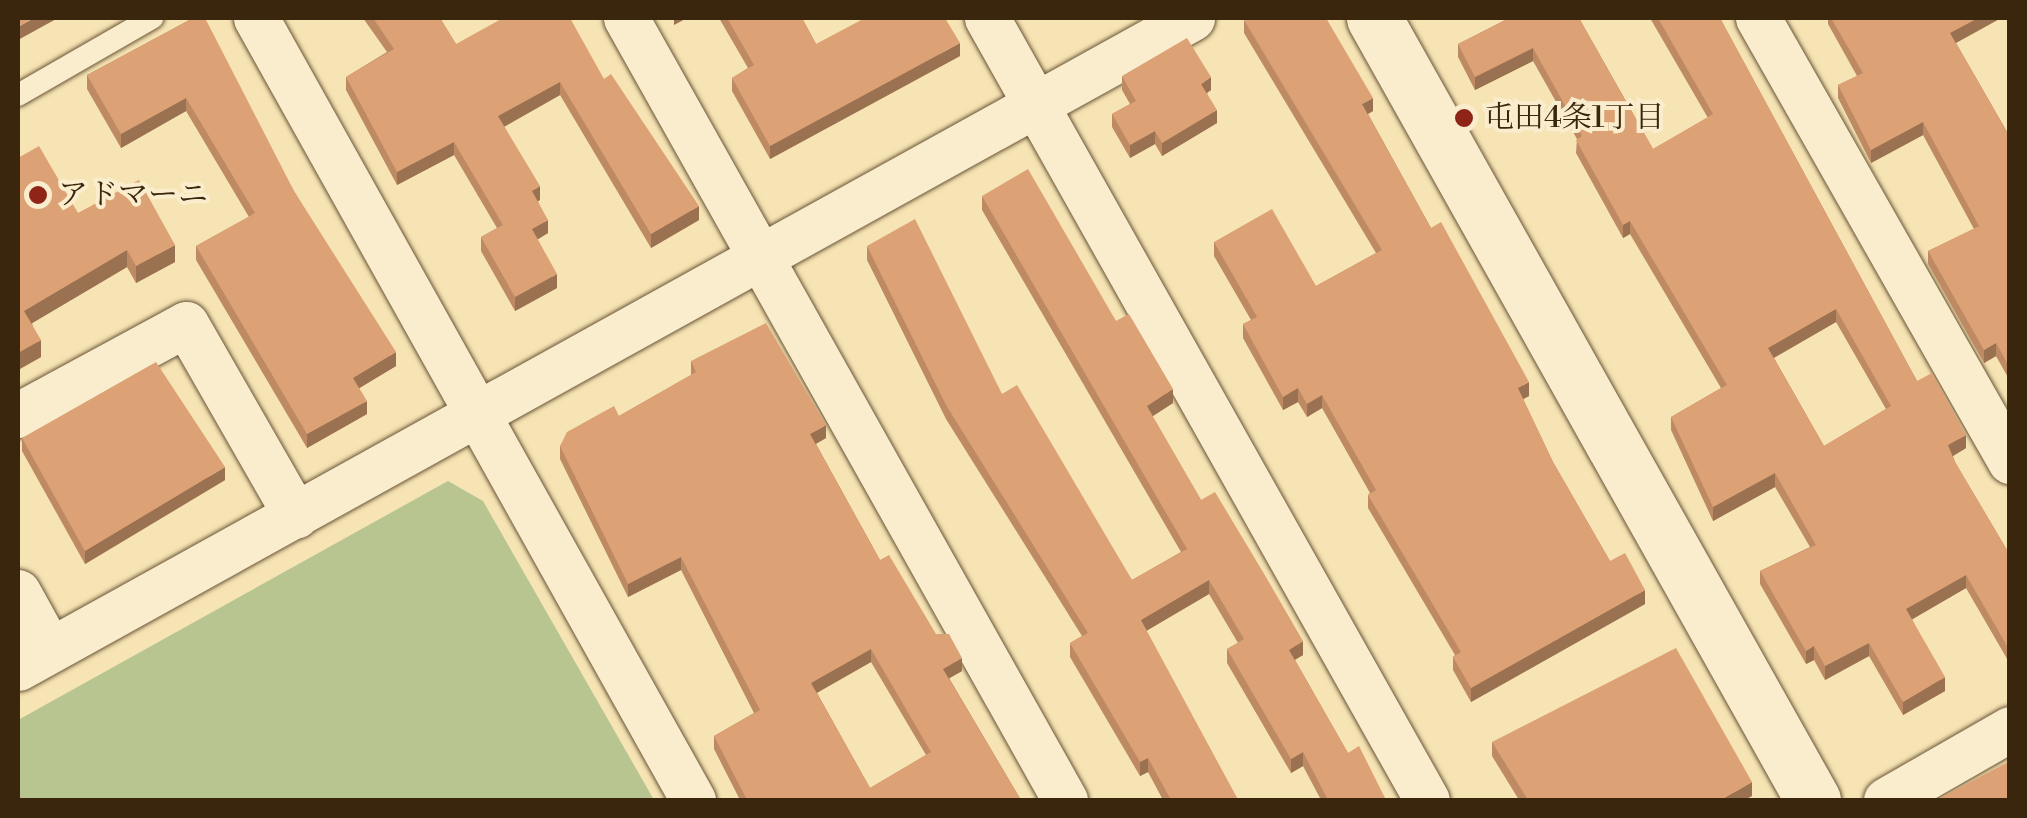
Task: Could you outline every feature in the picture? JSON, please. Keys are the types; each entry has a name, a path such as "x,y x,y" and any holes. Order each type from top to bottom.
{"street":[{"path":"256,18 693,800"},
{"path":"626,18 1066,800"},
{"path":"987,18 1427,800"},
{"path":"18,592 34,659 1192,18"},
{"path":"1374,18 1813,800"},
{"path":"1758,18 2010,460"},
{"path":"18,416 186,324 296,516"},
{"path":"1886,800 2010,730"}],"lane":[{"path":"18,95 152,18"}],"green space":[{"path":"448,481 483,501 654,800 18,800 18,720"}],"building":[{"path":"18,18 34,18 18,27"},
{"path":"193,18 205,18 294,191 396,352 353,378 367,401 307,434 196,246 255,213 186,98 121,134 87,75"},
{"path":"373,18 440,18 456,44 503,18 570,18 604,79 611,74 699,206 651,234 560,82 498,116 540,186 532,191 548,220 532,229 557,274 515,297 481,237 503,225 454,142 397,172 346,77 394,49"},
{"path":"727,18 802,18 816,44 865,18 945,18 960,43 770,146 732,78 754,65"},
{"path":"1326,18 1373,98 1362,104 1431,228 1441,222 1529,382 1518,388 1553,462 1610,561 1625,553 1645,590 1471,688 1453,657 1461,652 1368,495 1376,490 1322,395 1307,404 1298,388 1283,397 1243,324 1257,317 1214,242 1272,209 1316,286 1382,250 1244,20"},
{"path":"1510,18 1579,18 1653,149 1713,114 1658,18 1720,18 1917,381 1932,373 1966,435 1948,445 2010,555 2010,651 1966,575 1906,609 1945,677 1903,702 1869,643 1825,666 1814,646 1806,651 1760,571 1816,545 1775,473 1713,507 1671,417 1727,385 1630,221 1623,225 1576,140 1582,136 1533,48 1475,77 1458,44","holes":["1836,309 1891,406 1824,446 1768,348"]},
{"path":"1831,18 1978,18 1950,33 2010,137 2010,368 1996,343 1984,350 1928,251 1979,226 1923,122 1871,150 1838,85 1863,73"},
{"path":"1187,38 1211,77 1201,84 1217,110 1162,143 1155,131 1130,145 1112,114 1136,101 1122,76"},
{"path":"39,146 78,213 139,180 175,245 136,266 127,250 24,311 41,340 18,353 18,158"},
{"path":"1028,169 1116,321 1129,314 1173,389 1147,406 1201,500 1215,492 1303,641 1289,650 1348,753 1359,746 1386,800 1328,800 1303,752 1291,759 1227,649 1244,639 1209,580 1141,620 1238,800 1171,800 1148,758 1140,762 1070,643 1088,633 946,405 867,246 915,219 1002,394 1017,385 1132,580 1187,549 982,196"},
{"path":"766,323 826,425 810,434 880,560 889,555 936,634 949,634 962,658 943,669 1021,800 747,800 714,736 760,710 681,557 628,584 560,446 567,432 614,406 619,416 696,372 691,361","holes":["871,649 931,752 870,788 811,683"]},
{"path":"156,362 225,467 85,551 22,438"},
{"path":"1676,648 1752,782 1721,800 1528,800 1492,742"},
{"path":"2010,761 2010,800 1936,800"}],"place":[{"name":"屯田4条1丁目","path":"1464,118"},
{"name":"アドマーニ","path":"38,195"}]}
